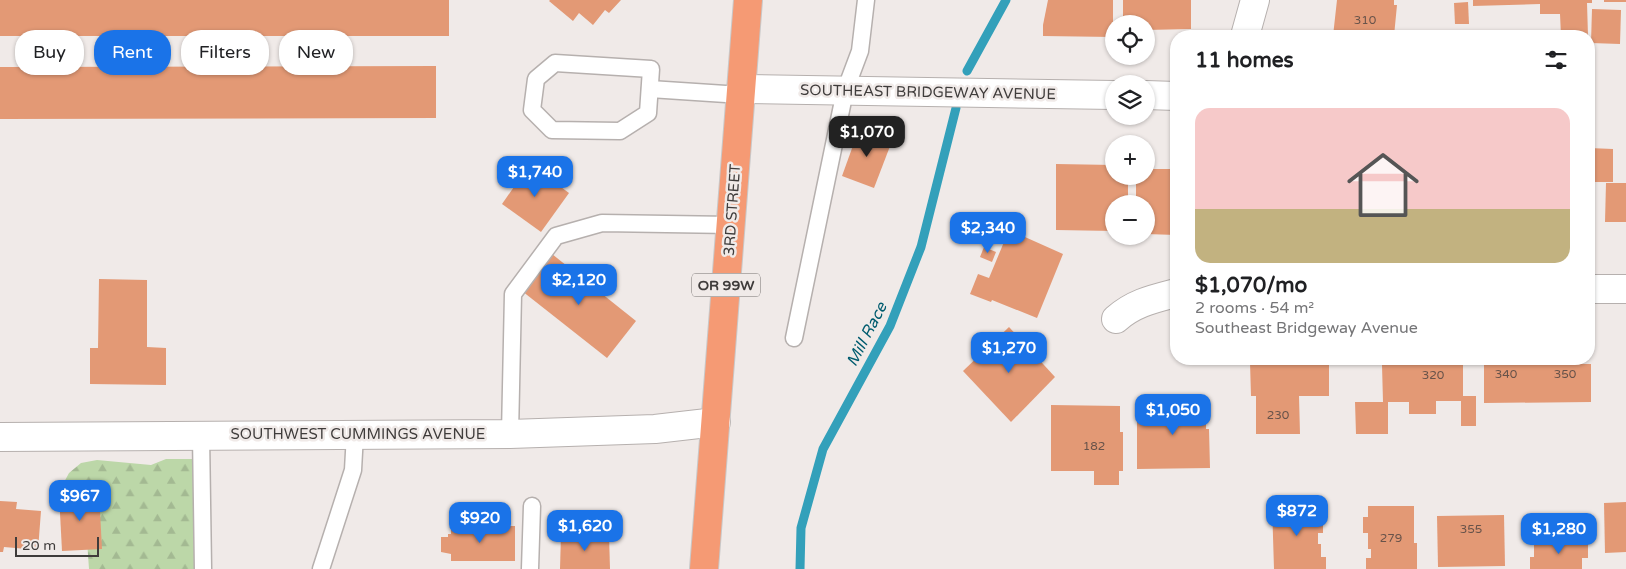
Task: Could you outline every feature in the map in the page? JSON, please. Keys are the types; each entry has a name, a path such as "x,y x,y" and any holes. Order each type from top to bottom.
{"highway":[{"name":"3RD STREET","path":"704,569 748,0"}],"street":[{"path":"1247,30 1255,0"},
{"name":"SOUTHEAST BRIDGEWAY AVENUE","path":"741,92 845,91 1105,95"},
{"path":"1155,95 1170,96"},
{"path":"1595,289 1626,288"},
{"path":"1116,319 1128,309 1144,301 1170,294"},
{"name":"SOUTHWEST CUMMINGS AVENUE","path":"0,437 510,434 655,429 716,422"}],"lane":[{"path":"794,338 845,91 860,50 866,0"},
{"path":"555,64 651,69 650,89 648,114 620,131 552,130 532,110 536,79 555,64"},
{"path":"650,89 741,92"},
{"path":"510,434 512,294 556,236 602,223 731,225"},
{"path":"321,569 353,470 355,434"},
{"path":"201,435 203,569"},
{"path":"530,569 532,506"}],"green space":[{"path":"166,459 196,459 198,569 89,569 85,512 62,486 69,473 81,463 97,460 151,465"}],"building":[{"path":"0,0 449,0 449,36 353,36 353,30 279,30 279,36 269,36 269,30 181,30 181,36 171,36 171,30 94,30 94,36 84,36 84,30 15,30 15,36 0,36"},
{"path":"550,0 621,0 609,13 605,10 593,25 579,13 573,21"},
{"path":"1048,0 1113,0 1113,15 1105,15 1105,37 1043,36 1043,25"},
{"path":"1123,0 1191,0 1191,29 1155,30 1155,15 1123,15"},
{"path":"1337,0 1394,0 1394,5 1397,5 1395,30 1334,30"},
{"path":"1473,0 1592,0 1592,3 1587,3 1588,30 1561,30 1560,14 1540,14 1540,4 1473,6"},
{"path":"1604,0 1626,0 1626,2 1604,2"},
{"path":"1468,2 1469,24 1455,24 1454,3"},
{"path":"1592,9 1621,10 1620,44 1595,43 1595,30 1591,30"},
{"path":"269,66 279,66 279,75 353,75 353,66 436,66 436,118 0,119 0,67 15,67 15,75 84,75 84,67 94,67 94,75 171,75 171,67 181,67 181,75 269,75"},
{"path":"859,129 892,141 874,188 842,176"},
{"path":"1595,148 1613,149 1613,182 1595,182"},
{"path":"530,164 569,193 541,232 502,204"},
{"path":"1056,164 1105,165 1105,185 1128,185 1128,195 1105,195 1105,231 1056,230"},
{"path":"1155,169 1170,169 1170,235 1155,234 1155,195 1136,195 1136,185 1155,185"},
{"path":"1606,183 1626,183 1626,222 1605,222"},
{"path":"1009,230 1063,254 1037,318 992,300 991,302 970,294 978,274 989,278"},
{"path":"984,247 996,252 992,262 980,257"},
{"path":"552,254 636,321 607,358 522,291"},
{"path":"99,279 147,280 147,347 166,348 166,385 90,384 90,348 98,348"},
{"path":"1009,327 1055,377 1011,422 963,371"},
{"path":"1250,365 1329,365 1329,396 1299,396 1300,434 1256,434 1256,396 1251,396"},
{"path":"1382,365 1463,365 1463,396 1476,396 1476,426 1461,426 1461,401 1436,401 1436,414 1409,414 1409,402 1388,402 1388,434 1356,434 1355,402 1383,402"},
{"path":"1484,365 1591,365 1591,402 1484,403"},
{"path":"1206,403 1206,429 1209,429 1210,468 1137,469 1137,404"},
{"path":"1051,405 1120,406 1120,432 1123,432 1123,471 1119,471 1119,485 1094,485 1094,471 1051,471"},
{"path":"99,492 102,549 62,551 59,494"},
{"path":"0,501 17,502 16,509 41,511 38,550 4,547 3,552 0,552"},
{"path":"1626,502 1626,552 1605,553 1604,503"},
{"path":"1272,504 1318,504 1318,517 1323,517 1323,533 1318,533 1318,544 1321,544 1321,557 1326,557 1326,569 1274,569"},
{"path":"1368,506 1414,506 1414,543 1417,543 1417,569 1366,569 1366,558 1371,558 1371,549 1368,549 1368,533 1363,533 1363,517 1368,517"},
{"path":"1504,515 1505,566 1438,567 1437,516"},
{"path":"451,526 515,526 515,561 451,561 451,554 441,552 441,537 448,537 448,534 451,534"},
{"path":"561,534 609,534 610,569 560,569"},
{"path":"1534,542 1588,542 1588,558 1582,558 1582,569 1530,569 1530,557 1534,557"}],"waterway":[{"name":"Mill Race","path":"967,71 1006,0"},
{"name":"Mill Race","path":"800,569 801,528 823,449 890,326 921,247 956,108"}]}
